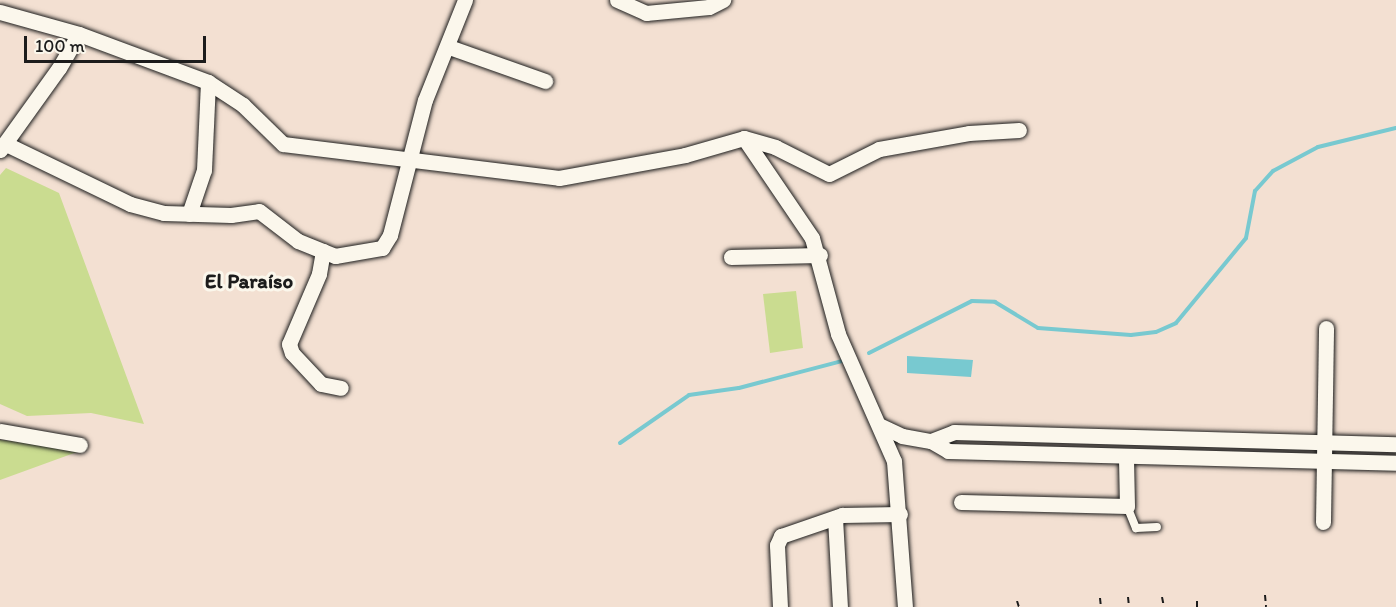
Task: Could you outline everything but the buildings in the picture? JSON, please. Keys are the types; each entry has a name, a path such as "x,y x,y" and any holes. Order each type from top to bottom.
{"street":[{"path":"79,34 60,68 3,147 130,204 164,213 259,211 298,241 335,256 382,248 390,235 425,100 450,47 465,0"},
{"path":"617,0 646,13 709,7 723,0"},
{"path":"0,12 79,34 208,82 243,105 283,144 559,178 685,155 744,138 775,147 829,174 879,149 969,133 1019,130"},
{"path":"450,47 545,81"},
{"path":"189,214 204,170 208,82"},
{"path":"744,138 768,169 820,255 838,334 881,426 894,461 900,514 905,607"},
{"path":"322,251 319,274 289,344 292,353 321,384 341,388"},
{"path":"731,258 820,255"},
{"path":"1323,522 1326,328"},
{"path":"881,426 902,436 931,441 948,452 1323,464 1396,463"},
{"path":"0,431 80,445"},
{"path":"931,441 954,432 1158,440 1396,444"},
{"path":"1157,457 1158,440"},
{"path":"961,502 1127,506 1126,457"},
{"path":"780,607 777,545 781,536 835,518 900,514"},
{"path":"835,518 840,607"}],"lane":[{"path":"1127,506 1136,528 1157,527"}],"path":[{"path":"1265,595 1266,607"},
{"path":"1128,597 1129,607"},
{"path":"1162,597 1164,607"},
{"path":"1197,597 1197,607"},
{"path":"1100,598 1101,607"},
{"path":"1017,601 1019,607"}],"green space":[{"path":"6,168 59,193 144,424 91,413 27,416 0,404 0,175"},
{"path":"796,291 803,348 770,353 763,294"},
{"path":"0,440 88,448 0,480"}],"water":[{"path":"907,356 973,360 971,377 907,373"}],"waterway":[{"path":"869,353 972,301 995,302 1038,328 1131,335 1156,332 1176,323 1246,238 1255,191 1273,171 1318,147 1396,128"},
{"path":"620,443 689,395 739,388 846,360"}],"district":[{"name":"El Paraíso","path":"249,281"}]}
